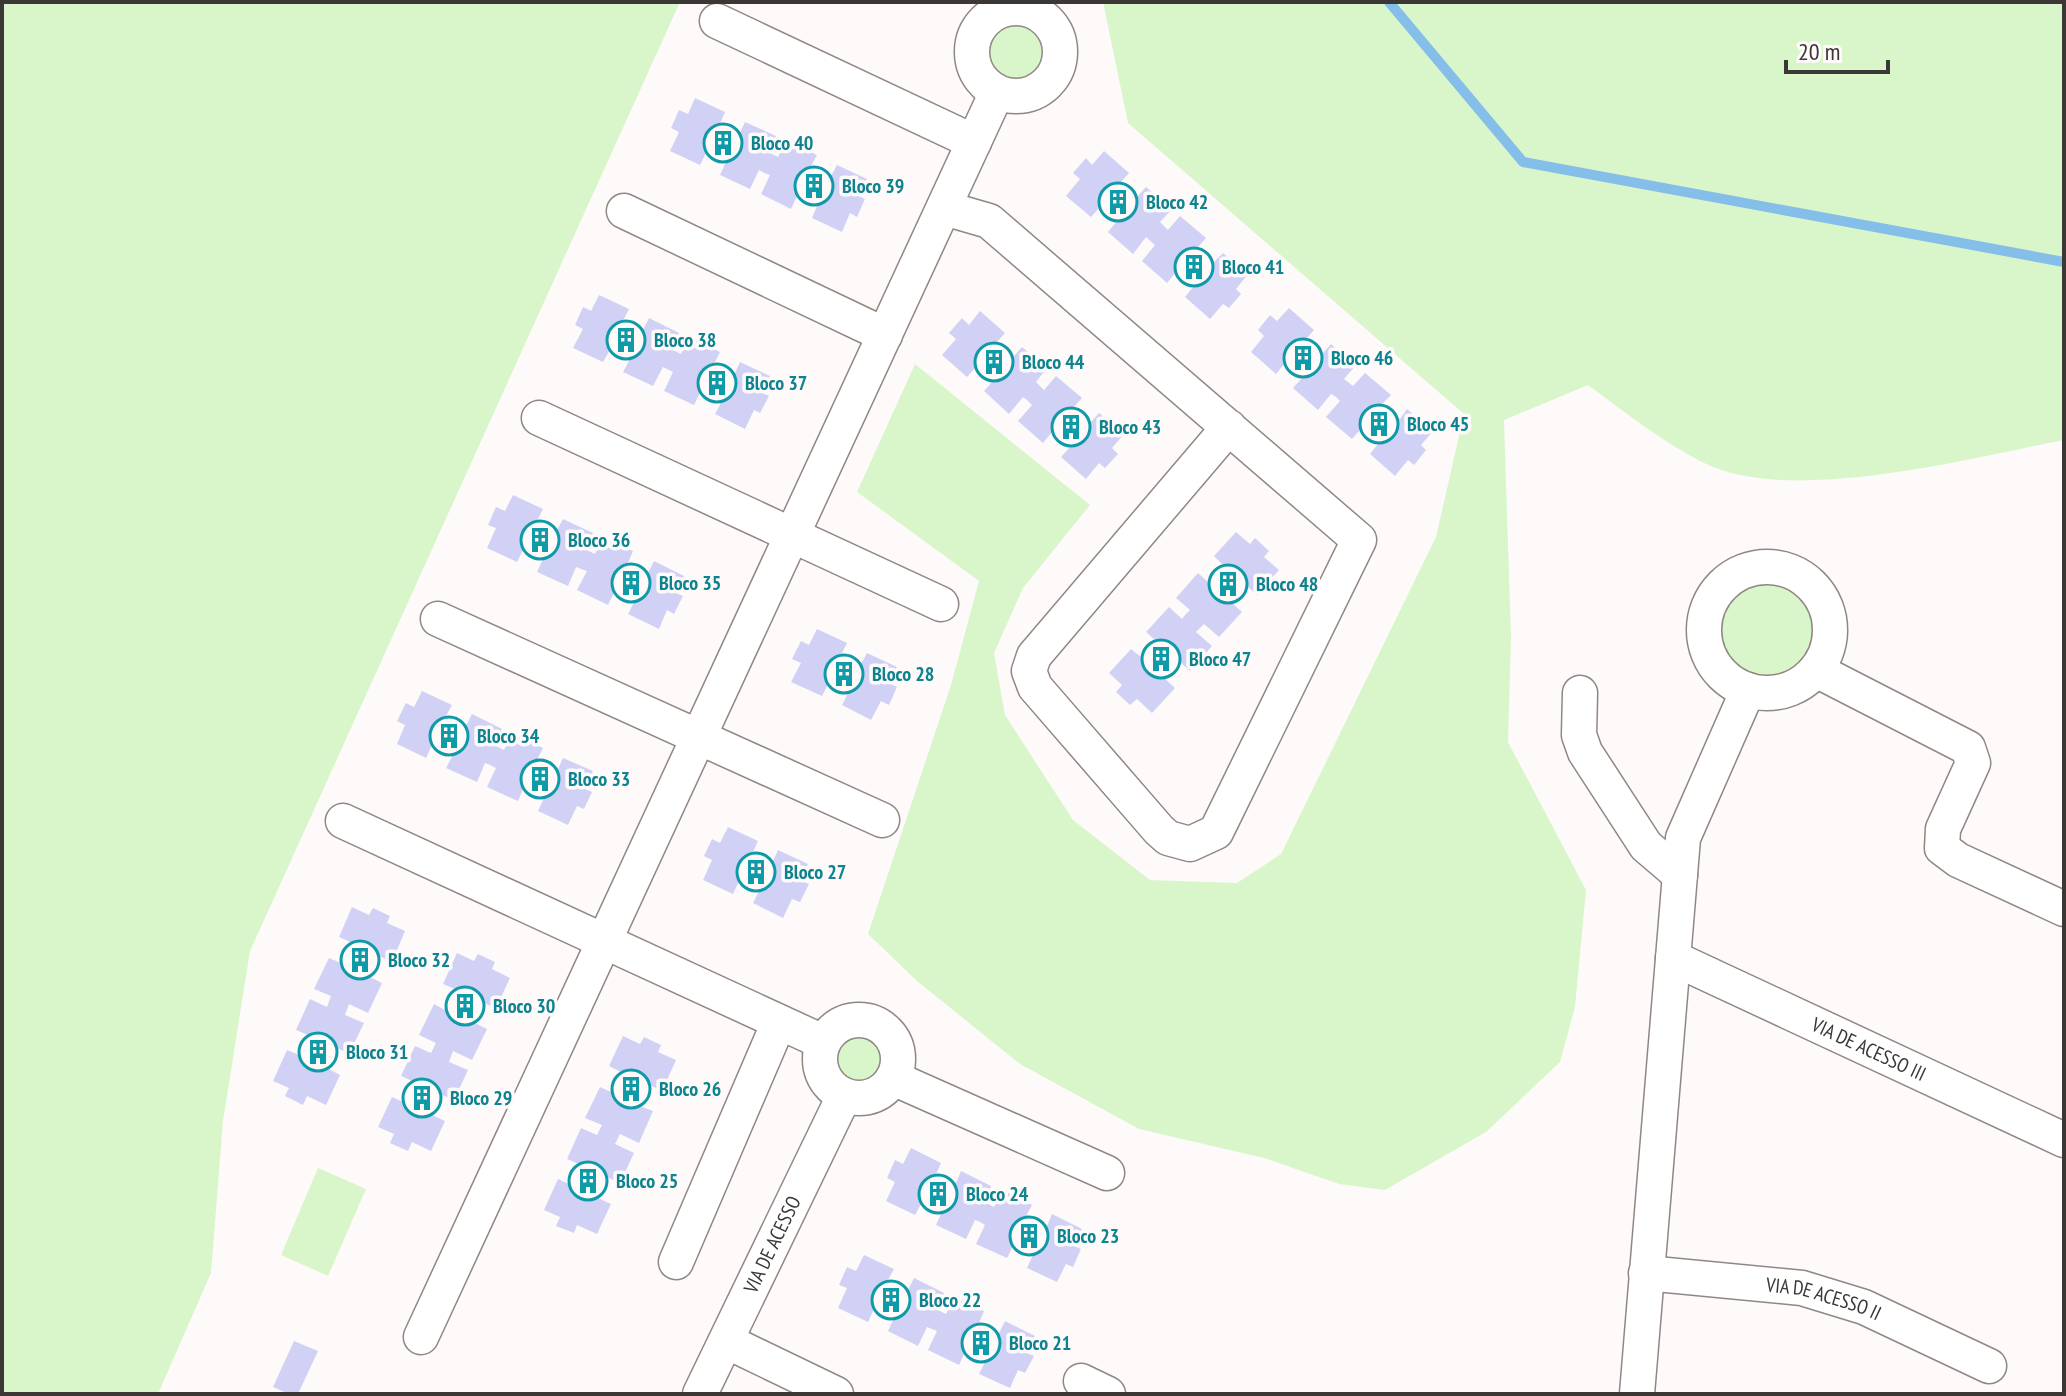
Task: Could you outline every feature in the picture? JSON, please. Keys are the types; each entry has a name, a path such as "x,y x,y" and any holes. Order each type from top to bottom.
{"lane":[{"path":"717,21 974,142"},
{"path":"421,1337 997,92"},
{"path":"944,208 989,221 1229,427 1359,540 1216,832 1190,844 1168,838 1159,830 1035,687 1029,671 1034,656 1229,427"},
{"path":"624,211 885,335"},
{"path":"539,418 941,604"},
{"path":"1759,568 1780,568 1800,577 1816,591 1826,609 1830,630 1826,651 1816,670 1785,691 1766,694 1729,681 1714,666 1705,646 1704,625 1709,604 1721,587 1739,574 1759,568"},
{"path":"438,619 882,820"},
{"path":"1816,670 1968,748 1973,763 1943,829 1942,848 1958,860 2064,909"},
{"path":"1637,1394 1683,838 1748,690"},
{"path":"1580,693 1579,735 1585,752 1646,846 1680,875"},
{"path":"343,821 823,1042"},
{"name":"VIA DE ACESSO III","path":"1673,958 2064,1140"},
{"path":"857,1019 884,1027 898,1051 893,1078 872,1097 844,1096 826,1081 821,1071 823,1042 843,1023 857,1019"},
{"path":"676,1262 779,1022"},
{"path":"893,1078 1107,1173"},
{"name":"VIA DE ACESSO","path":"700,1394 844,1096"},
{"name":"VIA DE ACESSO II","path":"1646,1273 1802,1288 1864,1307 1989,1366"},
{"path":"726,1341 836,1394"}],"green space":[{"path":"2,2 680,2 250,951 223,1121 211,1273 158,1394 2,1394"},
{"path":"1103,2 2064,2 2064,440 1932,467 1831,479 1784,480 1741,475 1704,463 1659,436 1588,385 1504,420 1511,637 1508,742 1586,890 1575,1007 1560,1062 1486,1132 1385,1190 1339,1184 1264,1158 1139,1129 1020,1064 917,981 868,934 951,685 979,581 857,492 915,364 1090,505 1023,588 994,653 1005,715 1073,820 1150,880 1237,883 1281,854 1436,537 1464,414 1128,123"},
{"path":"1009,20 1021,20 1037,29 1044,39 1044,63 1037,73 1021,82 1009,82 989,68 984,57 984,45 998,25"},
{"path":"1767,578 1787,582 1804,593 1815,610 1819,630 1815,650 1804,667 1787,678 1767,682 1747,678 1730,667 1719,650 1715,630 1719,610 1730,593 1747,582"},
{"path":"859,1033 878,1040 885,1059 878,1078 859,1085 840,1078 833,1059 840,1040"},
{"path":"318,1168 366,1189 328,1276 281,1255"}],"building":[{"path":"695,98 725,112 720,124 740,133 745,122 776,136 768,152 778,157 786,140 817,155 811,166 831,176 837,165 867,179 859,196 865,199 857,217 850,213 842,232 812,218 817,206 797,196 791,209 761,194 770,175 759,170 750,189 720,175 726,162 706,153 700,165 670,151 679,132 671,128 679,110 688,114"},
{"path":"1104,151 1129,173 1121,182 1137,197 1146,187 1172,209 1160,222 1168,230 1180,216 1206,238 1197,248 1214,262 1223,253 1248,274 1236,289 1241,294 1229,308 1223,304 1210,319 1185,297 1193,287 1176,272 1167,283 1142,261 1155,245 1146,237 1133,254 1108,232 1117,221 1100,207 1091,217 1066,196 1080,179 1073,173 1086,158 1092,165"},
{"path":"599,295 629,309 623,321 643,330 649,318 679,333 671,349 681,354 689,337 720,352 714,364 735,373 740,362 770,376 762,393 769,396 760,413 754,410 745,429 715,414 721,403 700,393 694,405 664,391 673,372 663,367 653,386 623,372 630,359 610,350 603,362 573,348 583,329 575,325 583,307 591,311"},
{"path":"1289,308 1314,330 1306,339 1323,353 1331,344 1356,365 1344,379 1353,386 1365,373 1391,395 1382,404 1400,419 1407,409 1433,431 1421,445 1426,450 1414,465 1408,460 1395,476 1370,454 1378,444 1361,429 1352,439 1326,417 1340,401 1336,397 1331,394 1318,410 1293,388 1302,378 1285,363 1276,374 1251,352 1264,336 1258,330 1270,315 1277,321"},
{"path":"980,311 1005,333 997,342 1014,356 1022,347 1047,368 1036,382 1044,390 1056,376 1082,398 1074,407 1091,422 1099,413 1124,434 1112,448 1118,454 1105,468 1099,463 1086,479 1061,457 1070,447 1052,432 1043,443 1018,421 1032,405 1027,400 1023,397 1009,414 984,391 993,381 976,367 967,377 942,355 956,339 949,333 962,318 969,325"},
{"path":"513,495 543,509 537,521 557,530 563,519 593,533 585,549 595,554 603,537 633,551 628,563 648,573 654,561 684,576 676,593 683,596 674,614 667,610 659,629 628,614 634,602 614,593 608,605 577,590 587,571 576,567 568,586 537,572 543,559 523,550 517,562 487,548 496,528 488,525 496,507 505,511"},
{"path":"1236,532 1250,544 1255,538 1269,551 1264,557 1279,570 1257,595 1247,586 1232,603 1242,612 1219,637 1204,624 1196,632 1212,646 1190,671 1180,662 1164,678 1175,688 1152,713 1137,699 1130,705 1116,692 1122,685 1109,673 1131,649 1141,657 1156,641 1146,632 1169,607 1182,619 1190,610 1176,598 1198,573 1208,582 1223,565 1214,556"},
{"name":"Bloco 28","path":"817,629 847,643 841,655 861,664 867,653 897,667 889,683 897,687 889,705 881,701 871,720 842,705 848,693 828,684 822,696 791,682 801,663 792,659 801,641 809,645"},
{"path":"422,691 452,705 446,716 466,726 472,714 502,729 494,745 504,750 512,733 543,748 537,760 558,769 563,758 593,771 585,789 592,792 584,809 577,806 568,825 538,811 544,798 523,789 518,801 487,787 496,768 490,765 485,763 477,782 446,768 453,755 432,745 426,758 397,744 405,725 397,721 406,703 414,707"},
{"name":"Bloco 27","path":"728,827 758,841 753,852 773,861 778,850 808,864 801,881 809,884 800,902 792,899 783,918 753,903 759,891 739,881 733,894 703,880 712,860 704,856 712,839 720,843"},
{"path":"352,907 369,915 373,908 390,916 387,923 405,931 392,962 379,956 370,977 382,983 368,1013 349,1004 345,1015 364,1023 349,1054 337,1048 327,1068 340,1075 326,1105 307,1096 303,1105 285,1096 289,1088 273,1081 287,1050 299,1055 308,1035 296,1030 310,999 327,1007 331,996 314,989 329,958 341,963 350,942 339,937"},
{"path":"457,953 474,961 478,954 495,962 492,969 510,978 496,1008 484,1003 475,1023 487,1029 472,1060 453,1051 449,1062 468,1070 454,1100 442,1095 432,1115 445,1121 431,1151 412,1142 408,1151 390,1143 394,1134 378,1127 392,1097 403,1102 412,1081 401,1076 415,1046 431,1053 436,1043 419,1035 434,1004 445,1010 455,989 443,984"},
{"path":"623,1036 640,1044 644,1037 661,1045 658,1052 676,1060 662,1091 650,1085 640,1106 653,1111 639,1143 620,1134 615,1144 634,1153 620,1183 607,1177 598,1198 611,1204 597,1234 577,1225 574,1233 556,1226 560,1217 544,1210 558,1179 569,1184 579,1164 567,1159 581,1128 597,1135 602,1125 585,1118 600,1087 611,1092 621,1072 609,1066"},
{"path":"911,1148 941,1163 936,1174 956,1183 961,1171 991,1186 984,1202 994,1207 1002,1190 1032,1205 1026,1216 1047,1226 1052,1214 1082,1229 1074,1246 1081,1249 1073,1267 1066,1264 1057,1282 1027,1268 1033,1255 1013,1246 1007,1258 976,1244 985,1225 980,1222 975,1220 966,1239 936,1225 942,1212 922,1202 915,1215 886,1201 895,1182 887,1178 895,1160 903,1164"},
{"path":"864,1255 894,1269 888,1280 908,1290 914,1278 944,1293 936,1309 946,1314 954,1297 984,1311 979,1323 999,1333 1005,1321 1035,1336 1027,1353 1034,1356 1025,1373 1018,1370 1010,1388 979,1374 985,1362 965,1352 959,1365 928,1350 937,1331 927,1327 918,1346 888,1331 894,1318 874,1309 868,1322 838,1308 847,1288 839,1285 847,1267 856,1271"},
{"path":"294,1341 318,1351 298,1394 289,1394 273,1387"}],"waterway":[{"path":"1389,2 1523,162 2064,262"}],"place":[{"name":"Bloco 40","path":"723,143"},
{"name":"Bloco 39","path":"814,186"},
{"name":"Bloco 42","path":"1118,202"},
{"name":"Bloco 41","path":"1194,267"},
{"name":"Bloco 38","path":"626,340"},
{"name":"Bloco 46","path":"1303,358"},
{"name":"Bloco 44","path":"994,362"},
{"name":"Bloco 37","path":"717,383"},
{"name":"Bloco 45","path":"1379,424"},
{"name":"Bloco 43","path":"1071,427"},
{"name":"Bloco 36","path":"540,540"},
{"name":"Bloco 35","path":"631,583"},
{"name":"Bloco 48","path":"1228,584"},
{"name":"Bloco 47","path":"1161,659"},
{"name":"Bloco 28","path":"844,674"},
{"name":"Bloco 34","path":"449,736"},
{"name":"Bloco 33","path":"540,779"},
{"name":"Bloco 27","path":"756,872"},
{"name":"Bloco 32","path":"360,960"},
{"name":"Bloco 30","path":"465,1006"},
{"name":"Bloco 31","path":"318,1052"},
{"name":"Bloco 26","path":"631,1089"},
{"name":"Bloco 29","path":"422,1098"},
{"name":"Bloco 25","path":"588,1181"},
{"name":"Bloco 24","path":"938,1194"},
{"name":"Bloco 23","path":"1029,1236"},
{"name":"Bloco 22","path":"891,1300"},
{"name":"Bloco 21","path":"981,1343"}]}
